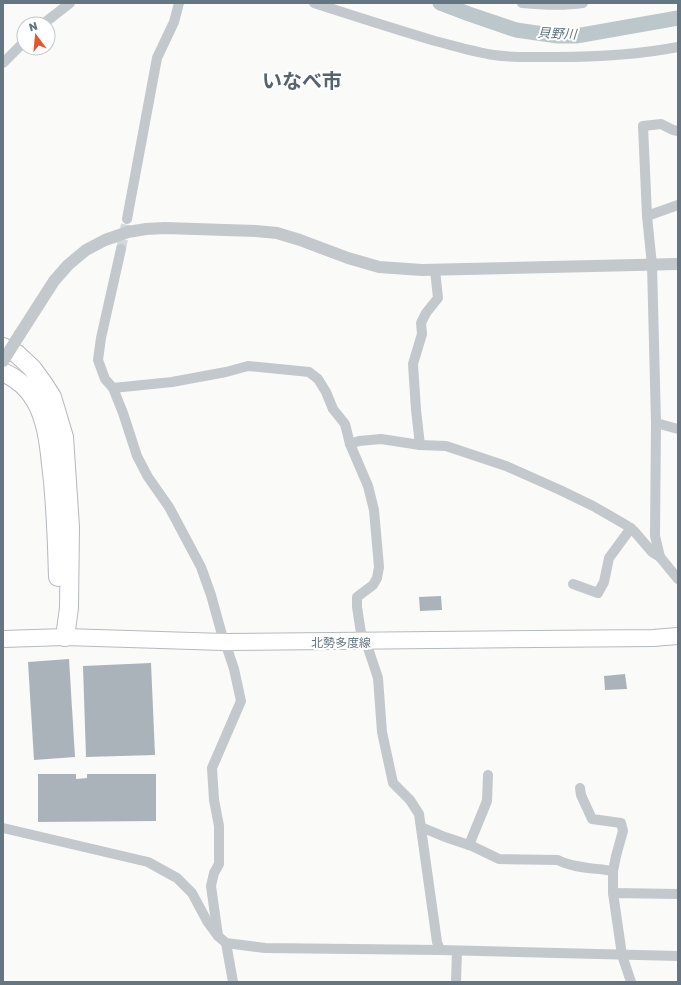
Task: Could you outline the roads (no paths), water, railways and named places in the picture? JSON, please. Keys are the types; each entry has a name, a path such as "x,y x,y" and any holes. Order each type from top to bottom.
{"highway":[{"path":"3,347 17,354 32,368 44,383 52,397 64,437 70,527 69,608 65,637"},
{"path":"3,372 26,387 35,400 43,419 48,439 55,506 59,608 65,637"}],"main road":[{"name":"北勢多度線","path":"3,639 65,637 224,642 366,642 653,638 678,636"}],"street":[{"path":"53,16 70,3"},
{"path":"127,219 157,58 174,22 179,3"},
{"path":"314,3 464,49 494,55 519,58 620,56 678,47"},
{"path":"522,3 570,5 583,3"},
{"path":"3,63 16,50"},
{"path":"660,558 655,536 656,423 652,265 647,216 643,126 661,124 678,131"},
{"path":"647,216 678,205"},
{"path":"3,361 54,281 68,265 86,250 105,240 128,232 140,230 165,228 277,233 348,258 379,267 422,270 678,264"},
{"path":"121,249 101,338 98,360 105,379 113,388 137,456 148,478 169,508 201,567 211,595 224,642 234,668 241,701 212,768 214,800 220,826 220,864 214,873 211,886 222,940 233,982"},
{"path":"420,445 413,364 422,334 421,323 426,313 438,298 435,270"},
{"path":"113,388 172,382 226,372 248,366 309,372 318,379 326,392 333,409 345,424 350,444 368,486 374,510 379,567 377,578 373,585 357,597 361,633 366,642 378,678 382,732 393,783 410,800 419,814 437,942 440,950"},
{"path":"656,423 678,428"},
{"path":"350,444 359,441 382,439 420,445 446,446 506,466 567,493 631,528 678,579"},
{"path":"573,584 598,593 604,582 609,558 631,528"},
{"path":"469,845 487,801 488,775"},
{"path":"580,788 581,794 592,819 621,823 623,831 613,871 613,893 622,955 630,982"},
{"path":"421,827 469,845 499,860 558,860 565,864 613,871"},
{"path":"3,828 148,862 177,878 192,894 207,921 222,940 265,948 440,950 678,956"},
{"path":"613,893 678,894"},
{"path":"456,982 457,951"}],"waterway":[{"name":"貝野川","path":"440,3 516,30 558,36 576,36 678,18"}],"tunnel":[{"path":"121,249 127,219"}],"district":[{"name":"いなべ市","path":"302,80"}]}
